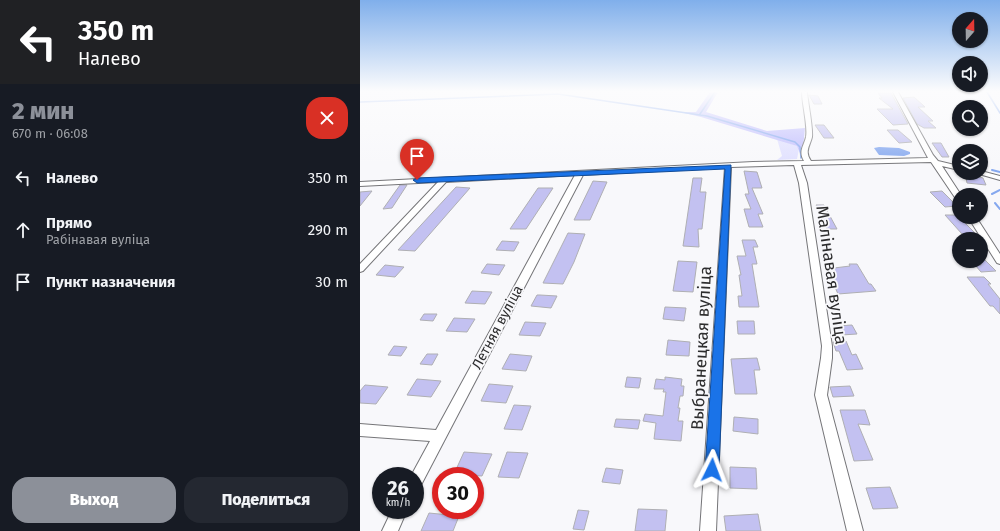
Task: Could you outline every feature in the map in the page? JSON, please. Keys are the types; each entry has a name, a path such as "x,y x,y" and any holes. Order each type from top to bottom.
{"street":[{"path":"808,117 809,136 804,150 805,157 809,163"},
{"path":"909,117 933,160 953,188"},
{"path":"360,184 809,163 933,160 952,166"},
{"name":"Малінавая вуліца","path":"797,164 803,183 827,346 828,359 822,378 821,395 855,531"},
{"name":"Выбранецкая вуліца","path":"708,531 728,166"},
{"name":"Летняя вуліца","path":"423,467 580,173"},
{"path":"988,175 1000,178"},
{"path":"360,269 445,179"},
{"path":"976,224 1000,261"},
{"path":"360,258 371,257"},
{"path":"360,430 439,436"},
{"path":"390,531 396,519"}],"shaded area":[{"path":"701,117 721,117 767,131 805,128 802,158 797,146"},
{"path":"777,139 797,146 799,149 797,159 777,160 782,156"},
{"path":"874,148 899,148 910,152 910,154 904,156 879,155"}],"building":[{"path":"885,117 904,117 908,124 893,125"},
{"path":"913,117 928,117 933,121 928,121 936,128 924,128 917,124"},
{"path":"815,125 824,125 834,138 824,138"},
{"path":"887,130 898,130 912,142 899,143"},
{"path":"932,143 941,143 949,157 942,157"},
{"path":"744,171 757,172 762,188 752,188 763,214 758,214 763,227 749,227 744,209 751,209 745,194 749,194"},
{"path":"693,178 702,178 700,192 706,192 702,229 698,229 699,247 683,246"},
{"path":"966,180 984,180 986,185 967,183"},
{"path":"593,181 607,182 590,220 574,220"},
{"path":"400,185 407,185 392,208 383,209"},
{"path":"456,187 470,188 415,251 398,250"},
{"path":"538,188 553,188 526,229 510,229"},
{"path":"372,191 360,206 360,192"},
{"path":"942,191 952,201 952,206 945,207 930,192"},
{"path":"816,205 824,205 837,229 827,229 819,216 823,215"},
{"path":"945,215 952,215 952,223"},
{"path":"953,224 966,224 974,232 960,232"},
{"path":"568,233 585,234 574,262 563,284 543,283"},
{"path":"742,240 755,240 758,247 753,247 757,264 752,264 759,307 739,307 738,296 742,296 739,275 741,275 737,256 746,256"},
{"path":"502,241 519,242 514,251 496,250"},
{"path":"678,261 697,262 693,292 673,291"},
{"path":"988,263 996,271 981,272 978,268 988,268"},
{"path":"487,264 505,265 499,275 481,273"},
{"path":"849,264 857,264 869,284 871,284 876,291 838,294 834,285 836,285 826,269 850,266"},
{"path":"385,265 404,267 395,277 376,275"},
{"path":"967,277 984,277 991,284 988,284 1000,299 1000,314 993,306 990,306"},
{"path":"472,291 492,292 485,304 465,303"},
{"path":"537,295 557,296 551,308 531,306"},
{"path":"665,307 686,308 684,321 663,319"},
{"path":"424,314 437,314 433,321 420,320"},
{"path":"454,318 475,319 467,332 446,331"},
{"path":"737,321 754,321 755,334 738,334"},
{"path":"525,322 546,323 540,336 519,335"},
{"path":"852,325 857,334 841,335 836,326"},
{"path":"668,340 690,342 689,356 666,355"},
{"path":"846,341 852,355 856,354 863,369 847,370 839,351 836,351 833,342"},
{"path":"394,346 407,347 401,356 388,355"},
{"path":"427,354 438,354 432,365 420,364"},
{"path":"510,354 532,356 526,371 502,369"},
{"path":"757,358 760,370 754,370 757,394 735,394 731,359"},
{"path":"627,377 641,378 639,388 625,387"},
{"path":"665,377 682,379 681,386 684,386 683,396 680,396 678,408 680,408 678,421 683,421 681,441 654,439 656,423 643,421 645,414 663,416 666,392 663,392 664,389 654,389 656,379 665,380"},
{"path":"417,379 441,381 431,397 407,395"},
{"path":"489,384 513,386 506,403 481,401"},
{"path":"365,385 388,387 376,404 360,403 360,391"},
{"path":"850,386 854,396 833,397 830,387"},
{"path":"514,405 531,406 522,430 504,429"},
{"path":"840,410 865,410 870,425 858,424 873,460 854,461"},
{"path":"734,417 758,419 758,434 733,431"},
{"path":"616,419 640,420 638,429 614,427"},
{"path":"464,452 492,454 484,472 484,467 457,467"},
{"path":"507,452 528,453 519,478 498,477"},
{"path":"730,467 756,468 757,489 730,488"},
{"path":"606,468 623,470 620,484 602,482"},
{"path":"890,487 898,508 873,509 866,488"},
{"path":"638,509 667,510 665,531 635,531"},
{"path":"578,510 589,511 584,530 573,529"},
{"path":"429,513 432,513 432,519 458,519 453,531 421,531"},
{"path":"758,514 761,531 726,531 724,516"}],"waterway":[{"path":"710,117 795,142 800,147 801,158"},
{"path":"992,170 1000,172"},
{"path":"992,194 1000,190"},
{"path":"995,203 1000,209"}],"route":[{"path":"417,180 728,166 712,470"}]}
